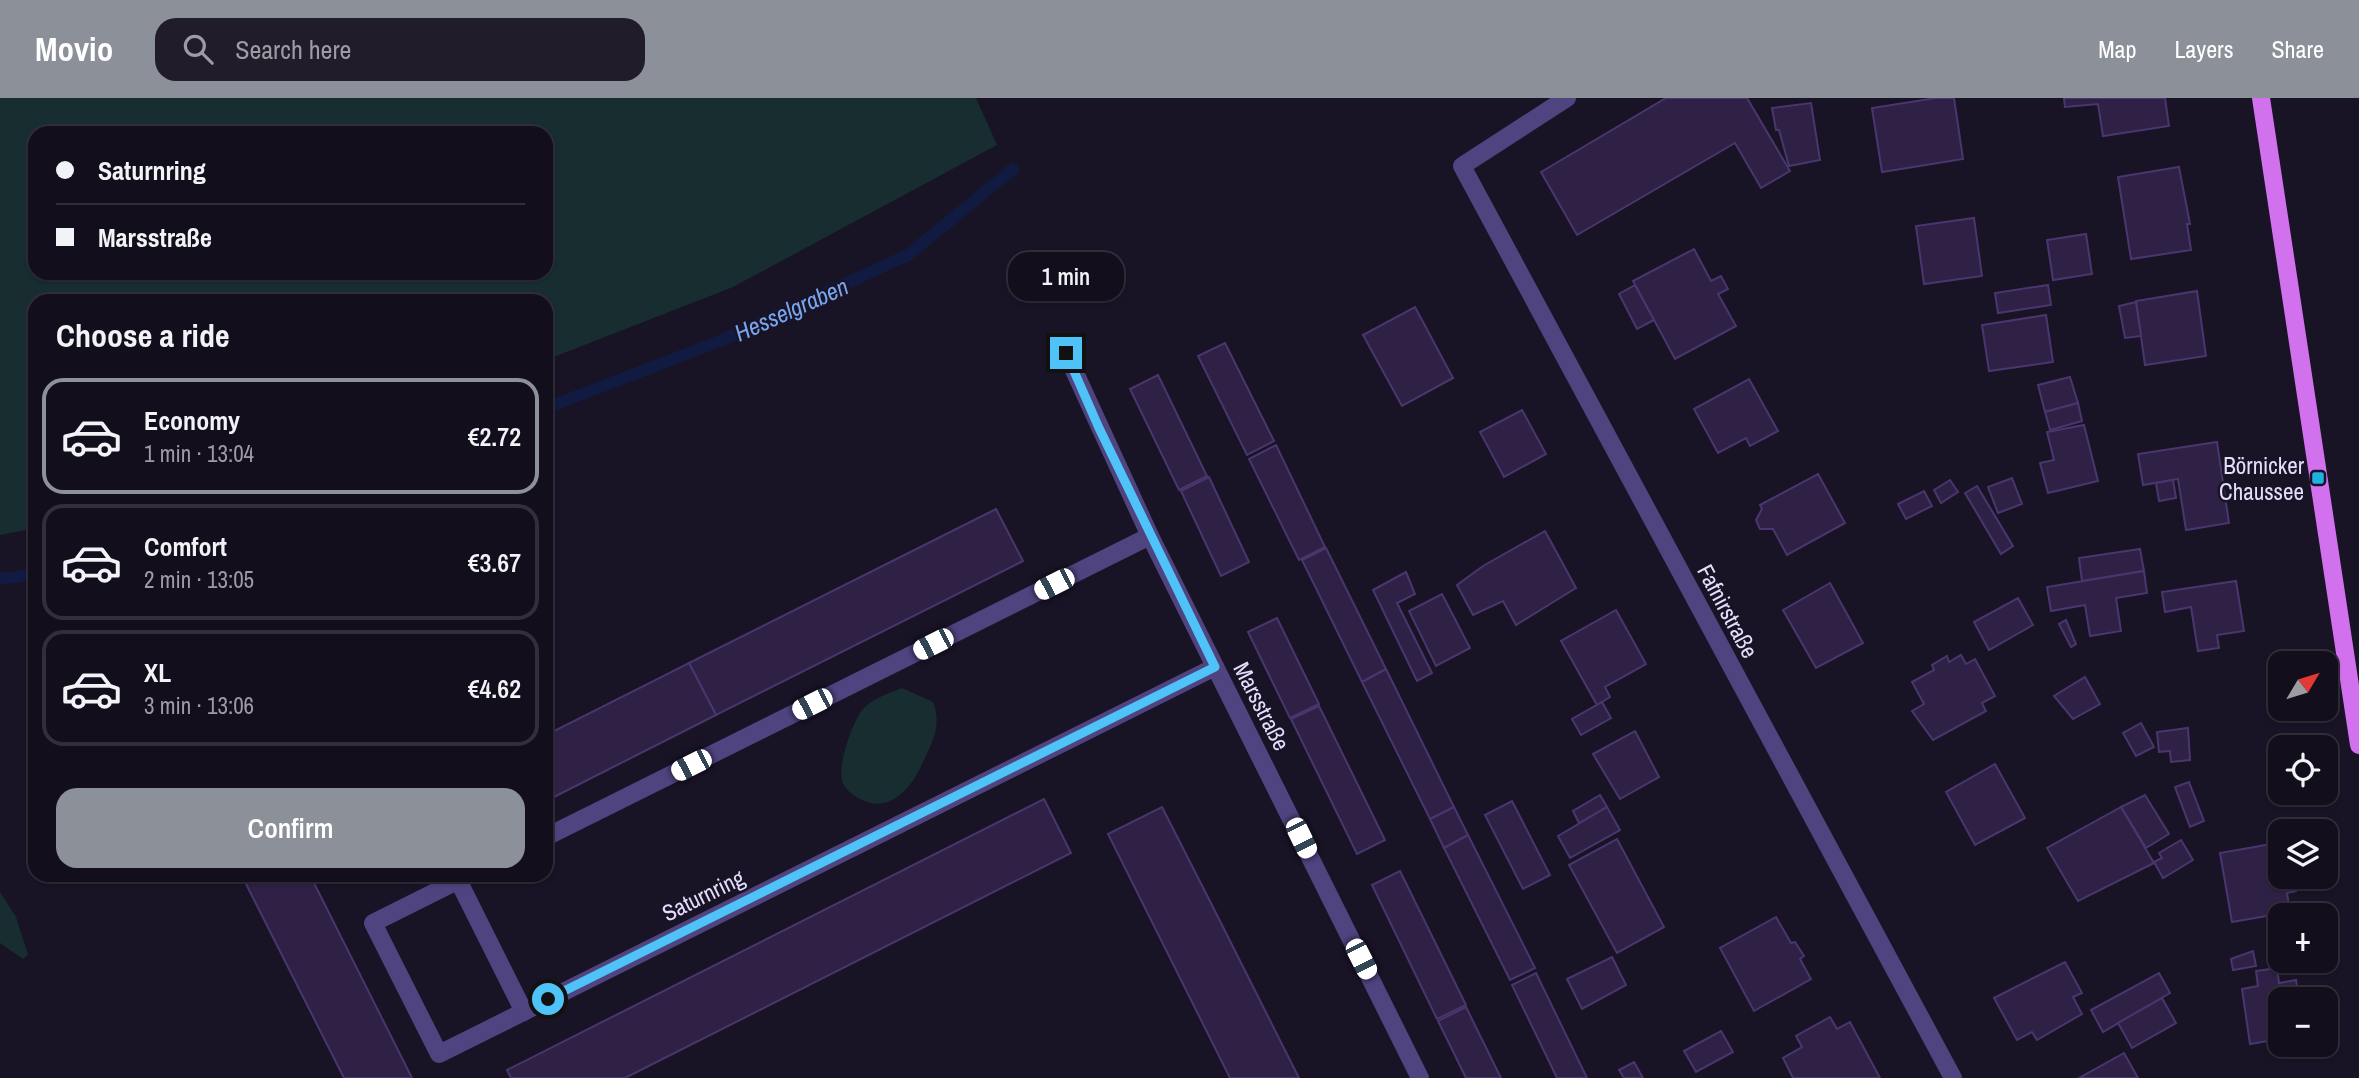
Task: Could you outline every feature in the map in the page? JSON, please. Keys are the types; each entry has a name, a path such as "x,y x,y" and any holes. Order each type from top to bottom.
{"main road":[{"path":"2261,98 2359,745"}],"street":[{"name":"Fafnirstraße","path":"1567,98 1462,166 1953,1078"},
{"name":"Marsstraße","path":"1066,353 1150,536 1420,1078"},
{"path":"553,834 1150,536"},
{"name":"Saturnring","path":"456,882 373,923 439,1054 1215,667"},
{"path":"466,882 524,1012"}],"green space":[{"path":"0,98 976,98 997,145 733,287 553,357 553,294 28,294 28,529 0,535"},
{"path":"902,688 933,702 937,718 935,733 918,772 906,790 889,801 869,803 847,790 843,783 842,766 847,744 855,722 864,708"},
{"path":"0,892 16,917 28,955 23,959 0,943"}],"building":[{"path":"1666,98 1747,98 1790,171 1761,188 1735,143 1577,235 1541,172"},
{"path":"1936,98 1954,98 1963,159 1882,172 1872,108"},
{"path":"2064,98 2165,98 2169,126 2103,136 2098,104 2065,107"},
{"path":"1811,103 1820,160 1789,166 1779,130 1776,130 1772,108"},
{"path":"2179,167 2190,224 2187,224 2191,250 2131,259 2118,177"},
{"path":"1974,218 1982,276 1924,284 1916,226"},
{"path":"2086,234 2092,274 2053,280 2047,240"},
{"path":"1694,249 1711,281 1721,276 1728,289 1718,294 1736,326 1675,359 1633,281"},
{"path":"1635,285 1654,320 1637,329 1619,294"},
{"path":"2048,285 2051,305 1998,313 1995,293"},
{"path":"2197,291 2206,356 2145,365 2136,301"},
{"path":"2136,302 2141,336 2125,338 2119,306"},
{"path":"1415,307 1453,378 1402,406 1363,335"},
{"path":"2046,315 2053,362 1989,371 1982,325"},
{"path":"1225,343 1274,441 1247,455 1198,356"},
{"path":"1158,375 1207,476 1179,490 1130,389"},
{"path":"2070,377 2078,403 2045,412 2038,385"},
{"path":"1749,379 1778,431 1750,446 1746,438 1718,453 1694,409"},
{"path":"2078,403 2082,421 2050,430 2045,412"},
{"path":"1522,410 1546,454 1504,477 1480,432"},
{"path":"2084,425 2098,481 2048,493 2040,463 2054,460 2047,432"},
{"path":"2217,442 2229,523 2186,530 2178,479 2143,485 2138,454"},
{"path":"1276,445 1325,547 1299,560 1249,459"},
{"path":"1818,474 1845,523 1787,555 1773,529 1760,529 1756,520 1762,509 1760,505"},
{"path":"1209,477 1249,562 1221,576 1181,491"},
{"path":"2012,478 2022,504 1998,513 1988,487"},
{"path":"1950,480 1958,492 1941,503 1934,490"},
{"path":"2173,480 2176,498 2159,501 2156,483"},
{"path":"1977,486 2013,546 2001,554 1965,493"},
{"path":"1924,491 1932,506 1906,519 1898,504"},
{"path":"996,509 1023,561 716,715 689,663"},
{"path":"1545,531 1576,588 1516,625 1503,601 1473,615 1457,585 1483,566"},
{"path":"1326,548 1386,669 1362,682 1302,560"},
{"path":"2140,549 2144,571 2082,581 2079,558"},
{"path":"2144,571 2147,593 2116,598 2121,631 2090,636 2085,605 2051,611 2047,587"},
{"path":"1406,572 1415,594 1397,603 1432,673 1417,681 1373,590"},
{"path":"2236,581 2244,631 2217,635 2219,648 2198,651 2191,607 2165,612 2162,592"},
{"path":"1830,583 1863,643 1816,668 1783,610"},
{"path":"1442,594 1470,648 1436,666 1409,611"},
{"path":"2018,598 2033,625 1989,650 1974,622"},
{"path":"1616,610 1646,664 1605,687 1610,697 1597,705 1561,641"},
{"path":"1277,618 1319,704 1290,718 1248,632"},
{"path":"2066,620 2076,644 2071,647 2059,624"},
{"path":"1961,655 1966,664 1975,659 1995,696 1982,703 1986,711 1933,740 1912,711 1924,704 1912,682 1934,670 1932,665 1947,656 1949,662"},
{"path":"689,663 716,715 553,797 553,731"},
{"path":"1386,669 1454,807 1430,819 1362,682"},
{"path":"2085,677 2100,704 2073,719 2054,696"},
{"path":"1602,702 1611,718 1581,735 1572,719"},
{"path":"1319,706 1385,840 1357,854 1291,719"},
{"path":"2141,723 2154,747 2136,756 2123,733"},
{"path":"2188,728 2190,760 2171,762 2170,751 2159,752 2157,732"},
{"path":"1635,731 1659,777 1620,799 1593,754"},
{"path":"1995,764 2025,818 1975,845 1946,792"},
{"path":"2189,782 2204,821 2190,827 2175,787"},
{"path":"1600,795 1607,807 1579,823 1573,811"},
{"path":"2145,795 2169,834 2146,848 2121,807"},
{"path":"1044,799 1071,853 625,1078 511,1078 507,1070"},
{"path":"1512,801 1550,875 1523,889 1485,815"},
{"path":"1162,807 1299,1078 1230,1078 1108,834"},
{"path":"1454,807 1468,835 1444,848 1430,819"},
{"path":"1607,807 1620,830 1570,858 1558,836"},
{"path":"2121,807 2154,863 2078,901 2047,848"},
{"path":"1468,835 1535,968 1510,980 1444,848"},
{"path":"1617,839 1664,927 1617,953 1569,865"},
{"path":"2181,840 2193,860 2163,878 2154,862 2162,858 2159,853"},
{"path":"2268,845 2268,889 2296,891 2287,893 2289,903 2268,903 2268,916 2232,922 2220,853"},
{"path":"1400,871 1466,1005 1437,1019 1372,885"},
{"path":"314,882 412,1078 344,1078 246,884"},
{"path":"1776,917 1791,943 1795,942 1804,956 1800,959 1811,979 1754,1011 1720,948"},
{"path":"2253,951 2256,966 2233,970 2231,959"},
{"path":"1612,957 1626,985 1582,1009 1567,979"},
{"path":"2065,962 2082,993 2073,997 2082,1014 2037,1040 2032,1032 2017,1040 1994,998"},
{"path":"2268,969 2268,973 2278,973 2279,983 2296,980 2297,987 2268,987 2268,1041 2250,1044 2242,989 2258,986 2256,971"},
{"path":"1536,973 1587,1078 1557,1078 1512,985"},
{"path":"2159,973 2170,993 2103,1032 2091,1010"},
{"path":"2162,998 2176,1023 2132,1048 2118,1023"},
{"path":"1466,1007 1501,1078 1466,1078 1438,1021"},
{"path":"1830,1017 1837,1029 1850,1022 1880,1078 1793,1078 1783,1058 1802,1047 1796,1036"},
{"path":"1721,1031 1733,1052 1696,1072 1684,1051"},
{"path":"2124,1053 2138,1078 2079,1078"},
{"path":"1634,1062 1643,1078 1624,1078 1619,1070"}],"waterway":[{"name":"Hesselgraben","path":"553,405 720,341 908,255 1013,169"},
{"name":"Hesselgraben","path":"0,579 28,575"}],"place":[{"name":"Börnicker Chaussee","path":"2318,478"}],"route":[{"path":"548,999 1215,667 1150,536 1066,353"}]}
